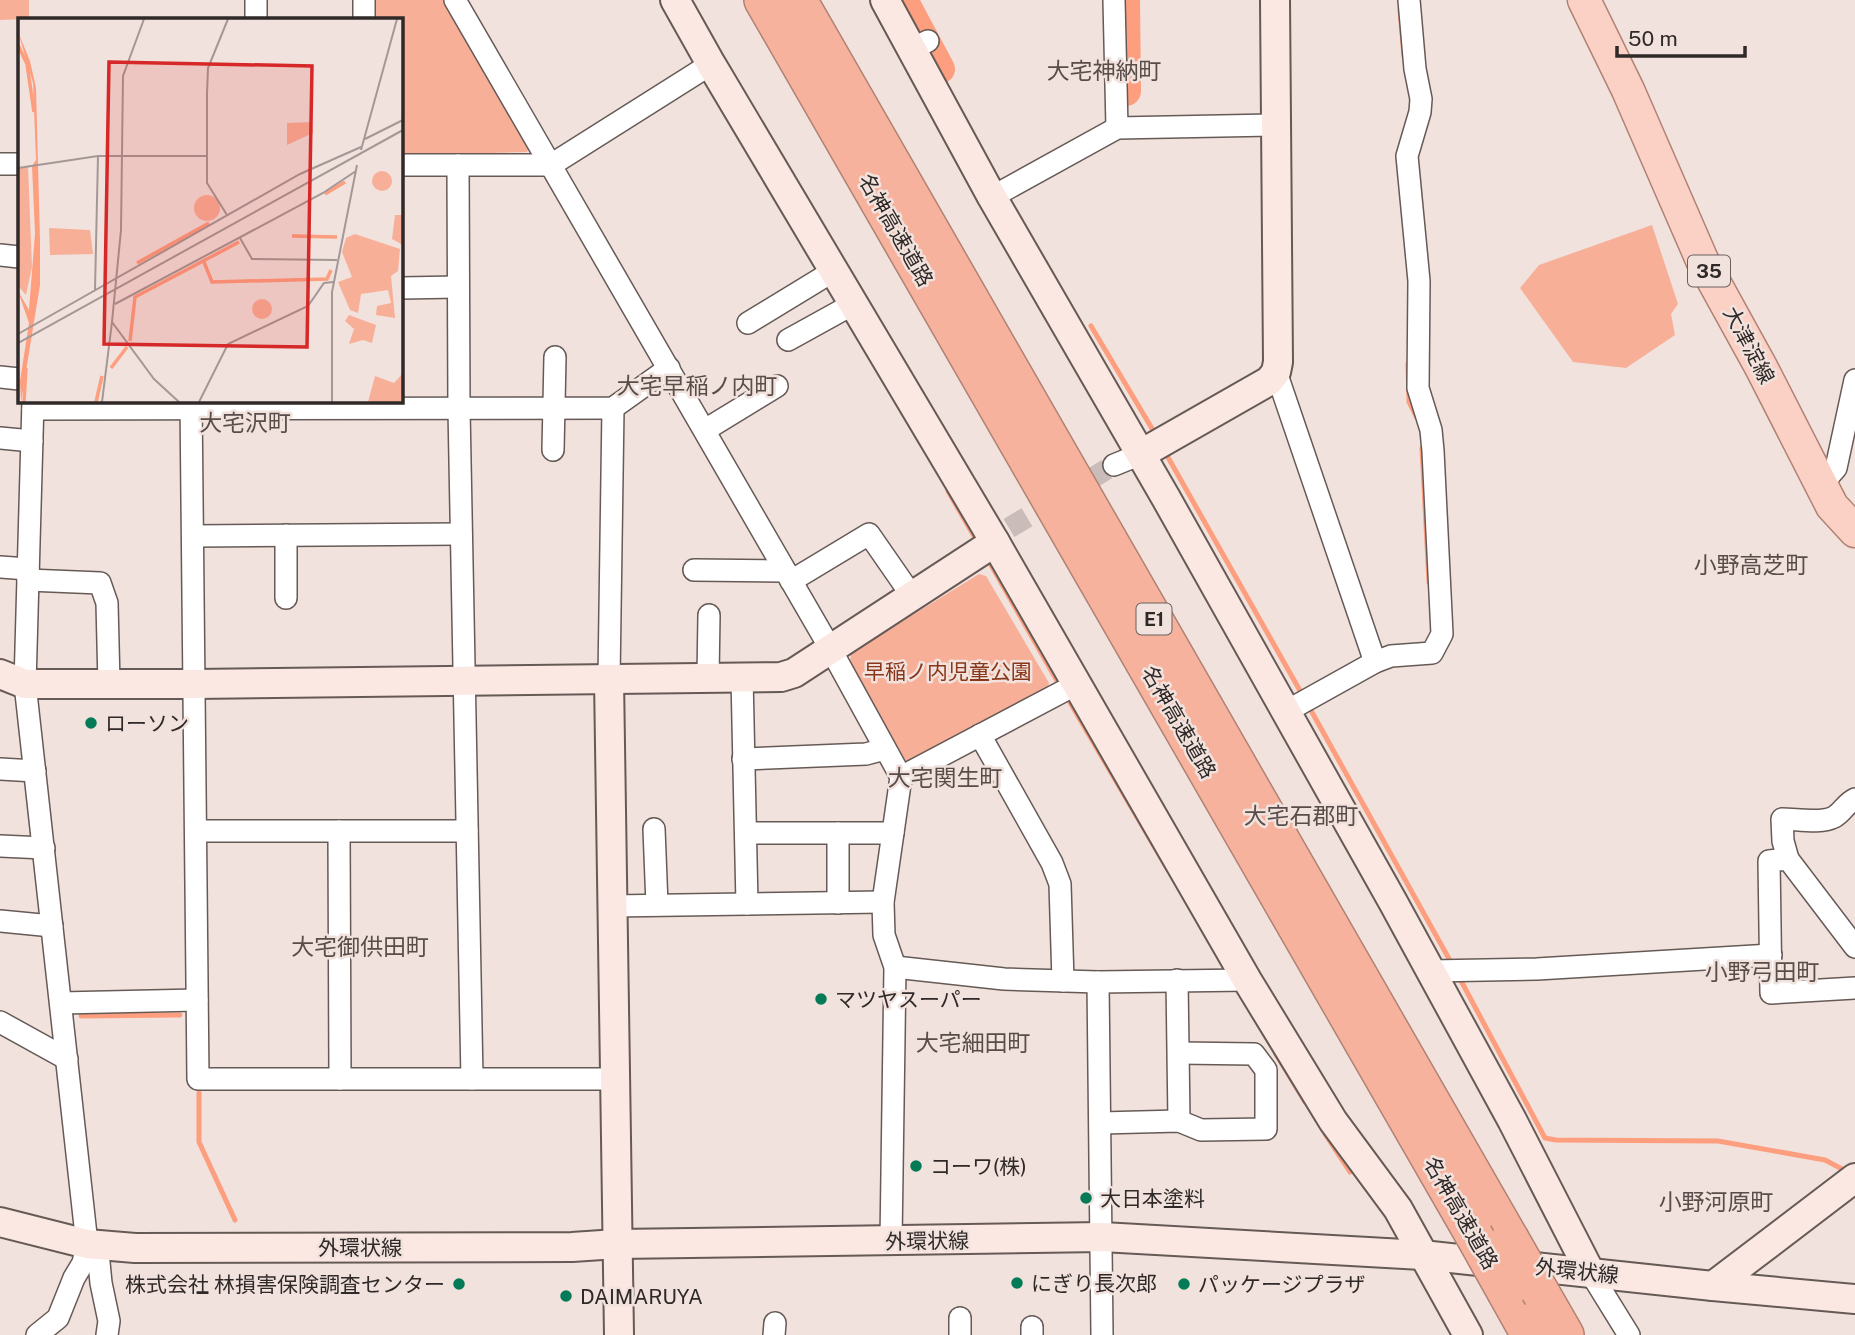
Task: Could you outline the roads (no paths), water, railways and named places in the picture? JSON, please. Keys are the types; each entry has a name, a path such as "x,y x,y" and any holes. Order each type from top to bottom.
{"highway":[{"name":"名神高速道路","path":"763,0 1530,1335"},
{"name":"名神高速道路","path":"798,0 1565,1335"}],"main road":[{"name":"大津淀線","path":"1584,0 1628,90 1702,260 1761,366 1821,485 1840,517 1855,531"}],"street":[{"path":"256,0 256,18"},
{"path":"364,0 365,18"},
{"path":"455,0 705,430 901,777 883,902 884,935 895,968 891,1241"},
{"path":"676,0 710,64 835,271 1002,535 1075,685 1247,980 1333,1121 1398,1209 1468,1335"},
{"path":"885,0 921,45 992,197 1141,454 1299,704 1431,971 1524,1142 1590,1272 1629,1335"},
{"path":"1114,0 1118,128"},
{"path":"1114,464 1141,454 1269,381 1276,372 1275,0"},
{"path":"1299,704 1375,662 1391,656 1432,653 1442,634 1431,430 1418,388 1420,303 1408,156 1421,99 1412,47 1409,0"},
{"path":"402,165 551,165 710,64"},
{"path":"992,197 1118,128 1276,125"},
{"path":"0,164 18,164"},
{"path":"458,165 459,410 472,1079"},
{"path":"0,255 18,257"},
{"path":"748,323 835,271"},
{"path":"402,288 458,287"},
{"path":"788,340 855,303"},
{"path":"552,450 555,357"},
{"path":"37,1335 58,1318 83,1263 87,1244 35,771 13,679 28,574 33,405 459,410 613,408 668,368"},
{"path":"1276,372 1375,662"},
{"path":"0,377 18,379"},
{"path":"1821,485 1836,468 1855,380"},
{"path":"705,430 777,386"},
{"path":"192,405 198,1079 614,1080"},
{"path":"613,408 609,678 619,1335"},
{"path":"0,438 32,441"},
{"path":"193,536 461,534"},
{"path":"694,570 788,576 869,534 912,596"},
{"path":"286,535 286,598"},
{"path":"13,679 109,684 194,684 782,677 794,673 1002,535"},
{"path":"0,567 28,574 100,583 107,603 109,684"},
{"path":"708,677 709,615"},
{"path":"741,677 747,904"},
{"path":"901,777 1075,685"},
{"path":"980,735 1052,863 1060,884 1063,981"},
{"path":"744,759 866,754 885,749"},
{"path":"0,769 35,771"},
{"path":"1855,799 1848,802 1834,817 1822,820 1782,819 1783,841 1788,859 1855,947"},
{"path":"654,829 657,905"},
{"path":"196,831 467,831"},
{"path":"339,831 340,1079"},
{"path":"746,833 893,833"},
{"path":"838,833 838,903"},
{"path":"0,846 44,848"},
{"path":"1788,859 1769,861 1771,993 1855,988"},
{"path":"612,906 883,902"},
{"path":"0,921 52,926"},
{"path":"1431,971 1537,969 1771,955"},
{"path":"895,968 1004,979 1098,982 1247,980"},
{"path":"1177,980 1179,1121"},
{"path":"1098,982 1102,1335"},
{"path":"61,1003 197,1000"},
{"path":"0,1022 67,1059"},
{"path":"1101,1123 1179,1121 1201,1130 1266,1129 1266,1070 1254,1054 1179,1054"},
{"path":"1713,1286 1855,1178"},
{"name":"外環状線","path":"0,1222 87,1244 149,1248 572,1247 617,1244 1102,1237 1422,1255 1855,1299"},
{"path":"87,1244 98,1252 109,1321 107,1335"}],"waterway":[{"path":"903,0 940,69"},
{"path":"1125,0 1126,91"},
{"path":"1400,10 1404,56"},
{"path":"1091,326 1157,437"},
{"path":"1408,364 1409,402 1417,418"},
{"path":"1422,448 1429,582"},
{"path":"1165,452 1303,696"},
{"path":"948,491 978,543"},
{"path":"987,558 1060,686"},
{"path":"1065,694 1168,870"},
{"path":"1308,705 1453,966"},
{"path":"1459,977 1545,1138 1718,1141 1825,1160 1842,1169"},
{"path":"81,1016 180,1015"},
{"path":"1276,1054 1305,1102"},
{"path":"199,1093 199,1142 235,1220"},
{"path":"1325,1134 1350,1172"}],"tunnel":[{"path":"1009,528 1114,465"}],"place":[{"name":"ローソン","path":"91,723"},
{"name":"マツヤスーパー","path":"821,999"},
{"name":"コーワ(株)","path":"916,1166"},
{"name":"大日本塗料","path":"1086,1198"},
{"name":"にぎり長次郎","path":"1017,1283"},
{"name":"株式会社 林損害保険調査センター","path":"459,1284"},
{"name":"パッケージプラザ","path":"1184,1284"},
{"name":"DAIMARUYA","path":"566,1296"}],"district":[{"name":"大宅神納町","path":"1104,70"},
{"name":"大宅早稲ノ内町","path":"697,385"},
{"name":"大宅沢町","path":"245,422"},
{"name":"小野高芝町","path":"1751,564"},
{"name":"大宅関生町","path":"945,777"},
{"name":"大宅石郡町","path":"1301,815"},
{"name":"大宅御供田町","path":"360,946"},
{"name":"小野弓田町","path":"1762,971"},
{"name":"大宅細田町","path":"973,1042"},
{"name":"小野河原町","path":"1716,1201"}],"park label":[{"name":"早稲ノ内児童公園","path":"948,671"}]}
